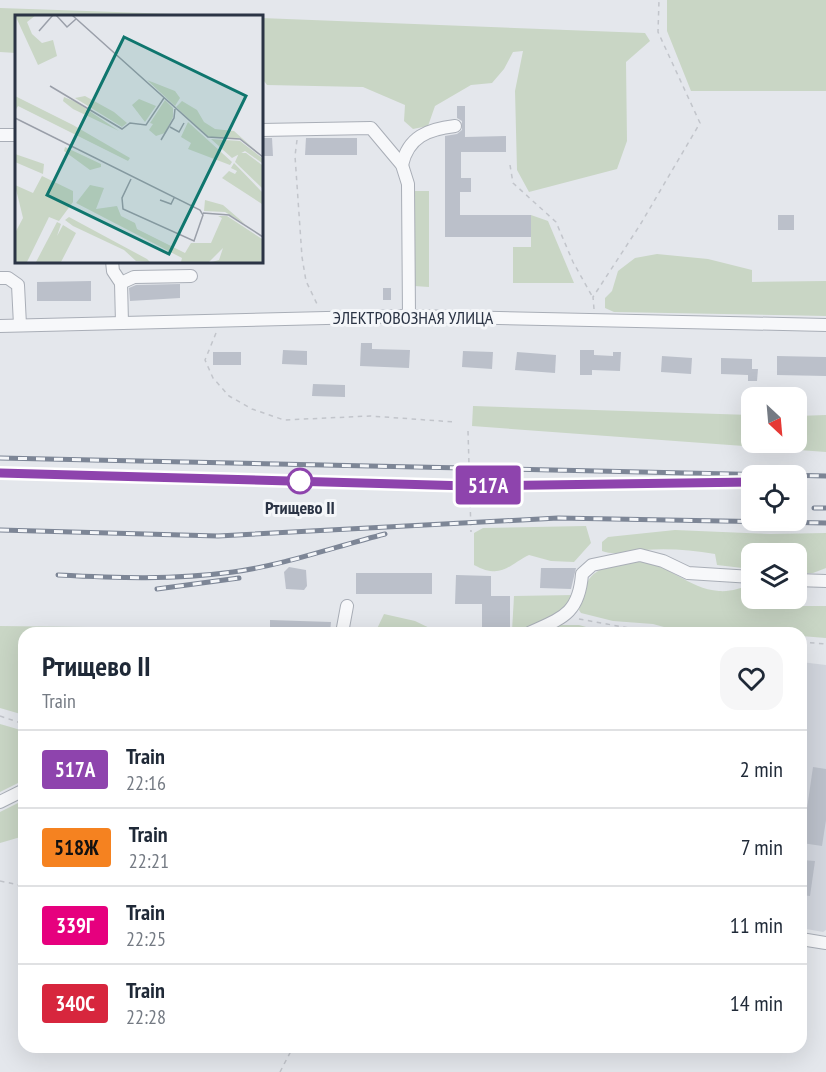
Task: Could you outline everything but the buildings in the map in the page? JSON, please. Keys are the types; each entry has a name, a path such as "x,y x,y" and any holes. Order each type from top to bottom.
{"street":[{"path":"402,165 405,152 421,135 437,128 455,126"},
{"path":"262,130 371,128 402,165 408,184 409,315"},
{"path":"112,262 113,271 121,283 122,323"},
{"path":"121,283 134,277 191,276"},
{"path":"0,278 8,278 18,285 20,325"},
{"name":"ЭЛЕКТРОВОЗНАЯ УЛИЦА","path":"0,326 409,315 826,325"},
{"path":"542,627 566,616 581,596 582,574 592,565 640,555 663,561 688,573 741,576"},
{"path":"807,580 826,581"},
{"path":"343,627 347,606"},
{"path":"0,802 18,793"},
{"path":"807,940 826,943"}],"path":[{"path":"593,297 640,225 700,123 658,32 659,0"},
{"path":"298,130 295,156 302,257 306,281 324,318"},
{"path":"510,165 513,183 556,222 573,262 593,297 594,319"},
{"path":"223,320 210,344 205,360 213,378 229,396 252,409 284,420 370,416 455,422"},
{"path":"468,431 471,532"},
{"path":"566,616 624,627"},
{"path":"807,642 826,644"},
{"path":"0,716 18,722"},
{"path":"0,881 18,885"},
{"path":"280,1072 289,1053"}],"shaded area":[{"path":"807,663 826,665 826,930 823,932 807,929"}],"green space":[{"path":"667,0 826,0 826,91 691,91 667,31"},
{"path":"0,8 202,15 15,15 15,53 0,52"},
{"path":"262,18 645,33 650,41 626,62 627,141 617,169 529,192 517,170 515,91 523,51 513,52 504,69 492,83 471,85 435,106 428,126 413,129 404,121 405,105 363,87 267,85 262,78"},
{"path":"413,191 429,191 429,287 414,286"},
{"path":"531,215 548,221 574,283 513,283 513,247 531,247"},
{"path":"657,254 708,259 752,270 752,282 826,281 826,316 614,312 605,308 605,298 612,291 618,271 635,258"},
{"path":"473,406 741,415 741,446 472,426"},
{"path":"826,415 826,452 807,451 807,416"},
{"path":"586,526 591,543 574,562 551,561 529,555 510,567 498,571 474,565 474,533 483,528"},
{"path":"675,530 770,534 826,533 826,568 807,573 807,543 741,543 741,568 717,565 715,554 697,551 662,549 617,553 602,551 602,542 608,537"},
{"path":"635,561 658,566 708,589 727,591 741,588 741,609 807,609 807,606 826,606 826,638 807,636 807,627 664,627 613,621 581,613 579,610 589,579 606,567"},
{"path":"574,595 561,615 533,627 512,627 514,596"},
{"path":"384,614 415,621 428,627 378,627"},
{"path":"579,625 586,627 554,627"},
{"path":"0,626 88,627 18,627 18,713 0,708"},
{"path":"0,724 18,729 18,783 0,792"},
{"path":"18,803 18,838 0,843 0,812"}],"railway":[{"path":"0,458 826,476"},
{"path":"0,473 469,486 660,481"},
{"path":"814,508 826,508"},
{"path":"0,530 218,536 558,518 826,523"},
{"path":"58,575 124,577 211,575 252,569 385,534"},
{"path":"157,589 239,578"}],"train":[{"name":"517А","path":"0,473 469,486 609,482 741,482"}],"place":[{"name":"Ртищево II","path":"300,481"}]}
